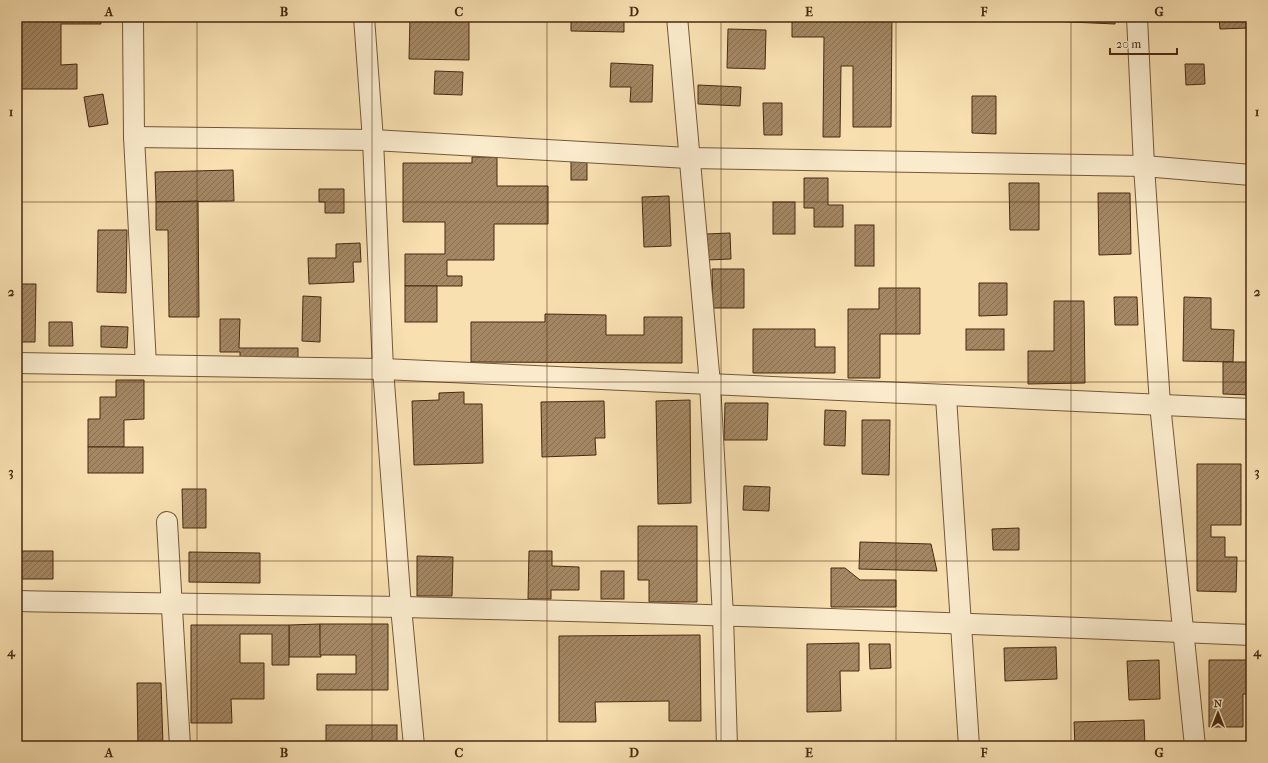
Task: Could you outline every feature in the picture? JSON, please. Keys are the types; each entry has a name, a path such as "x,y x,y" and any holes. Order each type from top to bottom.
{"street":[{"path":"134,17 134,137 146,365"},
{"path":"364,17 373,140 383,369 401,607 414,746"},
{"path":"677,17 688,158 710,384 723,616 727,746"},
{"path":"1137,17 1144,166 1160,404 1195,746"},
{"path":"134,137 373,140 688,158 1144,166 1251,175"},
{"path":"17,363 383,369 710,384 946,397 1160,404 1251,409"},
{"path":"946,397 969,746"},
{"path":"167,522 173,604 180,746"},
{"path":"17,601 401,607 962,623 1251,635"}],"building":[{"path":"17,17 100,17 101,24 61,24 61,65 77,64 77,89 17,89"},
{"path":"302,17 334,17 334,21 302,20"},
{"path":"410,17 469,17 469,60 409,59"},
{"path":"571,17 624,17 624,32 571,31"},
{"path":"792,17 892,17 891,127 853,127 853,66 841,66 840,137 823,137 824,37 792,37"},
{"path":"1049,17 1115,17 1115,24 1049,21"},
{"path":"1219,17 1249,17 1249,28 1220,29"},
{"path":"728,29 766,30 765,69 727,68"},
{"path":"611,63 653,65 652,102 630,102 631,87 610,87"},
{"path":"1185,64 1204,64 1205,84 1186,85"},
{"path":"435,71 463,72 462,95 434,94"},
{"path":"698,85 741,87 740,106 698,104"},
{"path":"103,94 108,124 89,127 84,97"},
{"path":"972,96 996,96 996,134 972,133"},
{"path":"763,103 782,103 782,135 764,135"},
{"path":"472,157 497,157 497,186 548,186 548,224 494,224 494,260 447,260 447,276 462,276 462,286 405,286 405,254 445,254 445,222 403,222 403,163 472,163"},
{"path":"571,158 587,158 587,180 571,180"},
{"path":"233,170 234,201 156,202 155,172"},
{"path":"804,178 828,178 828,205 843,205 843,227 814,227 814,208 804,208"},
{"path":"1009,183 1039,183 1039,230 1010,230"},
{"path":"319,189 344,189 344,213 325,213 325,202 319,202"},
{"path":"1098,193 1130,193 1131,254 1099,255"},
{"path":"669,196 671,246 644,247 642,197"},
{"path":"198,201 199,317 169,317 168,230 156,230 156,202"},
{"path":"773,202 795,202 795,234 773,234"},
{"path":"855,225 874,225 874,266 855,266"},
{"path":"98,230 127,230 126,293 97,292"},
{"path":"730,233 731,259 707,260 706,234"},
{"path":"360,243 361,262 353,262 354,282 309,284 308,258 336,258 336,244"},
{"path":"712,269 744,269 744,308 713,308"},
{"path":"979,283 1007,283 1007,315 979,316"},
{"path":"17,284 36,284 35,342 17,342"},
{"path":"405,286 437,286 437,322 405,322"},
{"path":"879,288 920,288 920,334 880,334 880,378 848,378 848,309 879,309"},
{"path":"303,296 321,297 320,342 302,341"},
{"path":"1114,297 1137,297 1138,325 1115,325"},
{"path":"1184,297 1211,298 1211,329 1234,330 1233,362 1183,361"},
{"path":"1054,301 1084,301 1085,383 1028,384 1028,351 1054,351"},
{"path":"545,314 606,315 606,335 644,335 644,317 682,317 682,363 471,362 471,322 545,322"},
{"path":"220,319 240,319 239,348 298,348 298,359 240,359 240,352 220,352"},
{"path":"49,322 72,322 73,346 49,346"},
{"path":"101,326 128,327 127,348 101,347"},
{"path":"753,329 815,329 815,347 835,347 835,373 753,373"},
{"path":"966,329 1004,329 1004,350 966,350"},
{"path":"1223,362 1251,362 1251,395 1223,394"},
{"path":"116,380 144,380 144,419 124,420 124,447 88,447 88,419 100,419 100,397 116,397"},
{"path":"464,392 464,404 482,404 483,463 414,465 412,401 439,400 439,393"},
{"path":"690,400 691,503 658,504 656,401"},
{"path":"604,401 605,438 595,438 596,455 542,457 541,402"},
{"path":"725,403 768,403 767,440 724,440"},
{"path":"825,410 846,411 845,446 824,445"},
{"path":"862,420 890,420 889,475 862,474"},
{"path":"88,447 143,447 143,473 88,473"},
{"path":"1197,464 1241,464 1241,525 1211,525 1211,537 1225,537 1225,557 1237,557 1236,592 1197,591"},
{"path":"744,486 770,487 769,511 743,510"},
{"path":"182,489 206,489 206,528 183,528"},
{"path":"638,526 697,526 697,602 649,602 649,580 638,580"},
{"path":"1019,528 1019,550 993,550 992,529"},
{"path":"860,542 931,544 937,571 859,569"},
{"path":"17,551 53,551 53,579 17,579"},
{"path":"529,551 552,551 552,566 579,567 579,590 551,590 551,599 528,599"},
{"path":"189,552 260,553 260,583 189,582"},
{"path":"417,556 453,557 452,596 417,596"},
{"path":"831,568 845,568 860,580 896,580 896,607 831,607"},
{"path":"601,571 624,571 624,599 601,599"},
{"path":"320,624 321,657 289,657 289,625"},
{"path":"320,624 388,624 388,690 317,690 317,674 356,674 356,655 320,655"},
{"path":"191,625 289,625 289,665 272,665 272,634 240,634 240,663 264,663 264,699 231,699 232,723 191,723"},
{"path":"700,635 701,721 669,721 669,701 595,702 596,722 559,722 559,636"},
{"path":"859,643 859,671 840,671 841,711 807,712 807,644"},
{"path":"869,644 890,644 891,668 870,669"},
{"path":"1056,647 1057,679 1005,681 1004,648"},
{"path":"1159,660 1160,699 1129,700 1127,661"},
{"path":"1209,660 1249,660 1249,694 1243,694 1243,727 1209,727"},
{"path":"137,683 161,683 163,746 138,746"},
{"path":"1144,720 1145,746 1075,746 1074,722"},
{"path":"326,725 397,725 397,746 326,746"}]}
